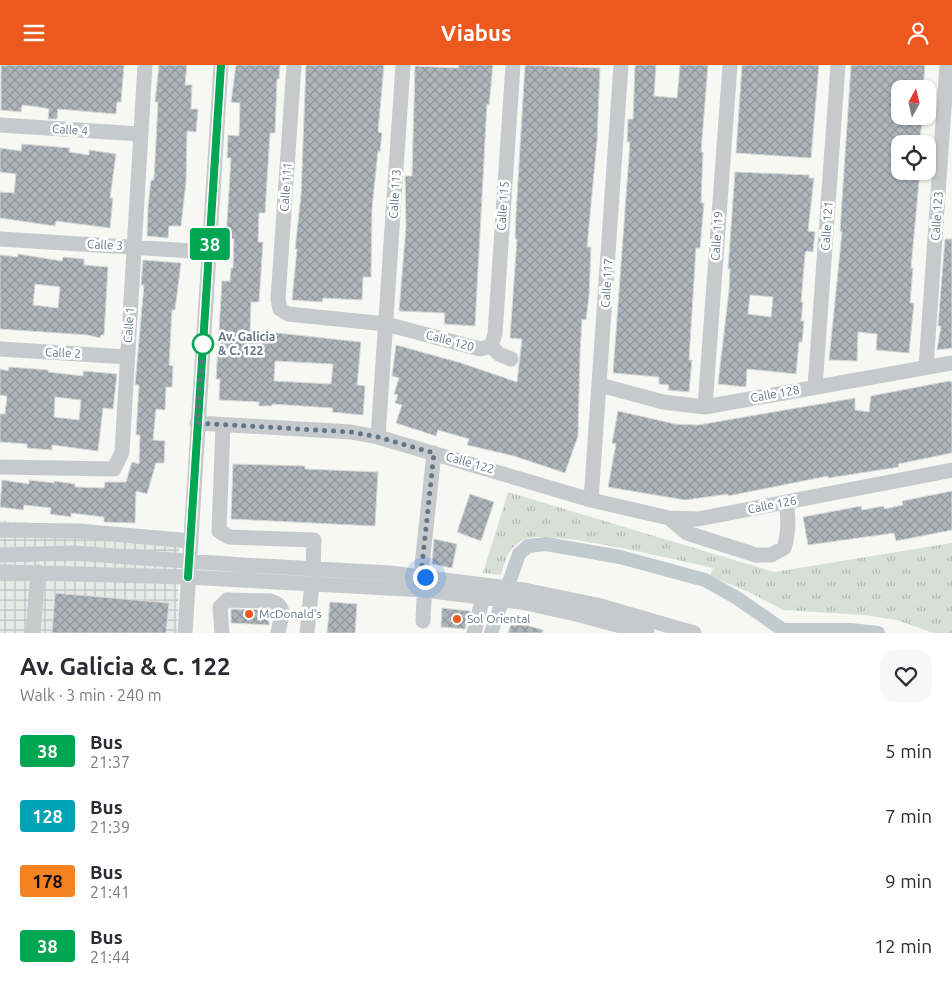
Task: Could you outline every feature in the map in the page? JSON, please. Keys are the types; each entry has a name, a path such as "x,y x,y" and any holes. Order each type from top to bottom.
{"street":[{"name":"Calle 1","path":"0,467 114,469 122,452 126,357 145,65"},
{"path":"185,633 188,561 221,65"},
{"name":"Calle 111","path":"280,309 278,299 294,65"},
{"name":"Calle 113","path":"378,437 403,65"},
{"name":"Calle 115","path":"491,346 495,334 512,65"},
{"name":"Calle 117","path":"591,501 621,65"},
{"name":"Calle 119","path":"705,407 730,65"},
{"name":"Calle 121","path":"815,387 838,65"},
{"name":"Calle 123","path":"926,367 947,65"},
{"name":"Calle 4","path":"0,125 140,135"},
{"name":"Calle 3","path":"0,239 209,252"},
{"name":"Calle 120","path":"280,309 288,314 386,324 480,349 491,346 499,354 511,359"},
{"name":"Calle 2","path":"0,349 126,357"},
{"name":"Calle 128","path":"600,385 674,404 705,407 952,363"},
{"name":"Calle 122","path":"197,423 351,432 378,437 591,501"},
{"path":"223,426 219,531 229,537 314,540 307,633"},
{"path":"423,621 425,583 422,565 434,453"},
{"name":"Calle 126","path":"591,501 669,518 698,519 952,470"},
{"path":"669,518 687,533 756,555 772,555 784,548 788,535 789,517 786,502"},
{"path":"0,530 79,531 190,541"},
{"path":"0,555 73,553 188,561 312,576 425,583 488,593 597,605 694,633"},
{"path":"0,572 188,577 312,576"},
{"path":"33,633 38,572"},
{"path":"474,633 488,593"},
{"path":"522,596 576,614 648,633"},
{"path":"222,633 220,607 227,600 271,601 278,603 282,607 283,613 278,633"}],"shaded area":[{"path":"0,521 180,532 177,633 0,633"}],"green space":[{"path":"508,492 774,572 952,543 952,633 933,633 897,620 864,615 783,610 751,593 710,576 713,568 616,547 561,538 539,537 525,539 512,549 506,559 501,575 483,573"}],"building":[{"path":"1,65 124,65 121,102 117,102 116,114 58,109 57,119 48,119 49,109 39,107 22,105 21,112 1,110"},
{"path":"159,65 187,65 185,85 192,85 191,109 198,109 196,132 187,131 186,182 181,226 169,226 168,238 147,236 151,180 154,180 158,102 155,102"},
{"path":"236,65 280,65 279,79 277,79 275,133 270,133 265,213 259,213 258,242 263,242 259,302 251,302 250,330 361,342 357,385 365,386 363,415 332,412 333,408 272,404 272,406 259,406 259,402 219,400 220,379 216,379 222,281 230,281 231,268 233,268 234,239 226,238 231,158 227,158 228,135 239,136 240,103 231,102","holes":["275,361 333,364 331,384 274,381"]},
{"path":"306,65 384,65 378,132 382,133 380,152 378,151 372,208 371,277 363,277 362,300 323,298 322,302 292,300 301,195"},
{"path":"459,65 493,65 489,105 487,104 475,326 444,324 445,313 399,311 406,227 405,176 412,176 415,66 458,68"},
{"path":"525,65 600,68 597,141 587,247 591,247 589,296 586,320 582,319 578,436 565,473 514,456 467,445 469,439 438,430 436,436 396,423 402,405 395,403 398,395 394,394 399,378 392,376 396,345 461,363 517,382 522,339 510,338 517,239 515,239 516,214"},
{"path":"635,65 656,65 654,96 677,98 680,65 708,65 701,152 703,152 701,203 704,203 700,248 696,248 689,360 692,360 689,392 668,390 669,385 659,384 659,377 613,373 630,142 627,142 628,119 633,119"},
{"path":"742,65 819,65 811,158 736,153"},
{"path":"851,65 925,65 924,80 891,80 891,125 922,125 920,135 891,135 891,180 919,180 911,268 913,268 910,303 914,303 909,353 876,350 877,334 858,332 857,361 829,360 842,232 840,231"},
{"path":"22,144 70,148 69,152 89,155 89,150 116,154 110,198 113,198 110,228 56,221 55,226 0,218 0,192 14,193 16,174 0,172 0,148 21,151"},
{"path":"735,172 809,175 809,178 814,178 808,231 815,232 813,252 806,251 805,255 801,302 803,302 801,321 804,321 802,342 799,342 796,374 747,369 746,387 718,384 729,290 730,269 728,269","holes":["750,295 773,297 771,317 748,314"]},
{"path":"945,239 952,239 952,348 937,350 941,326 938,326"},
{"path":"18,254 62,261 63,257 84,259 84,265 108,267 104,335 101,335 100,338 88,335 0,329 0,255 18,257","holes":["35,284 60,287 58,308 33,305"]},
{"path":"143,260 181,263 175,310 172,310 169,365 173,366 172,387 166,387 165,410 156,409 153,440 165,441 164,463 156,463 147,494 136,491 135,523 104,522 104,517 71,513 71,517 50,514 51,508 24,505 23,510 0,507 2,480 29,484 29,480 54,483 54,481 75,484 75,487 104,488 105,482 126,482 132,462 139,464 140,435 136,435 139,385 135,385 144,285 141,285"},
{"path":"9,367 48,370 48,372 83,376 83,371 117,374 113,409 103,408 98,451 52,445 52,450 27,448 27,444 0,442 0,414 5,414 7,396 0,395 0,369 8,371","holes":["55,397 81,400 79,420 54,417"]},
{"path":"952,382 952,453 898,464 899,467 828,478 828,476 728,496 728,494 685,500 608,487 616,444 612,443 618,411 675,424 698,425 855,398 855,410 869,412 871,396"},
{"path":"233,464 305,466 305,469 378,472 375,526 231,519"},
{"path":"952,491 952,530 896,541 894,533 808,545 803,517 861,506 862,510 884,506 884,509 903,505 902,501"},
{"path":"470,494 494,502 481,541 457,532"},
{"path":"434,539 457,544 452,568 432,564"},
{"path":"55,593 169,603 166,633 52,633"},
{"path":"330,602 357,604 355,633 327,633"},
{"name":"Sol Oriental","path":"442,608 470,611 465,629 441,627"},
{"name":"McDonald's","path":"231,609 269,610 269,625 231,623"},
{"path":"512,621 543,630 542,633 508,633"}],"waterway":[{"path":"491,633 519,554 528,546 546,544 620,557 705,580 737,598 783,630 850,630 878,633"}],"bus line":[{"name":"38","path":"188,577 221,65"}],"place":[{"name":"Av. Galicia & C. 122","path":"203,344"},
{"name":"McDonald's","path":"249,614"},
{"name":"Sol Oriental","path":"457,619"}],"route":[{"path":"203,344 197,423 351,432 378,437 434,453 422,565 425,577"}]}
